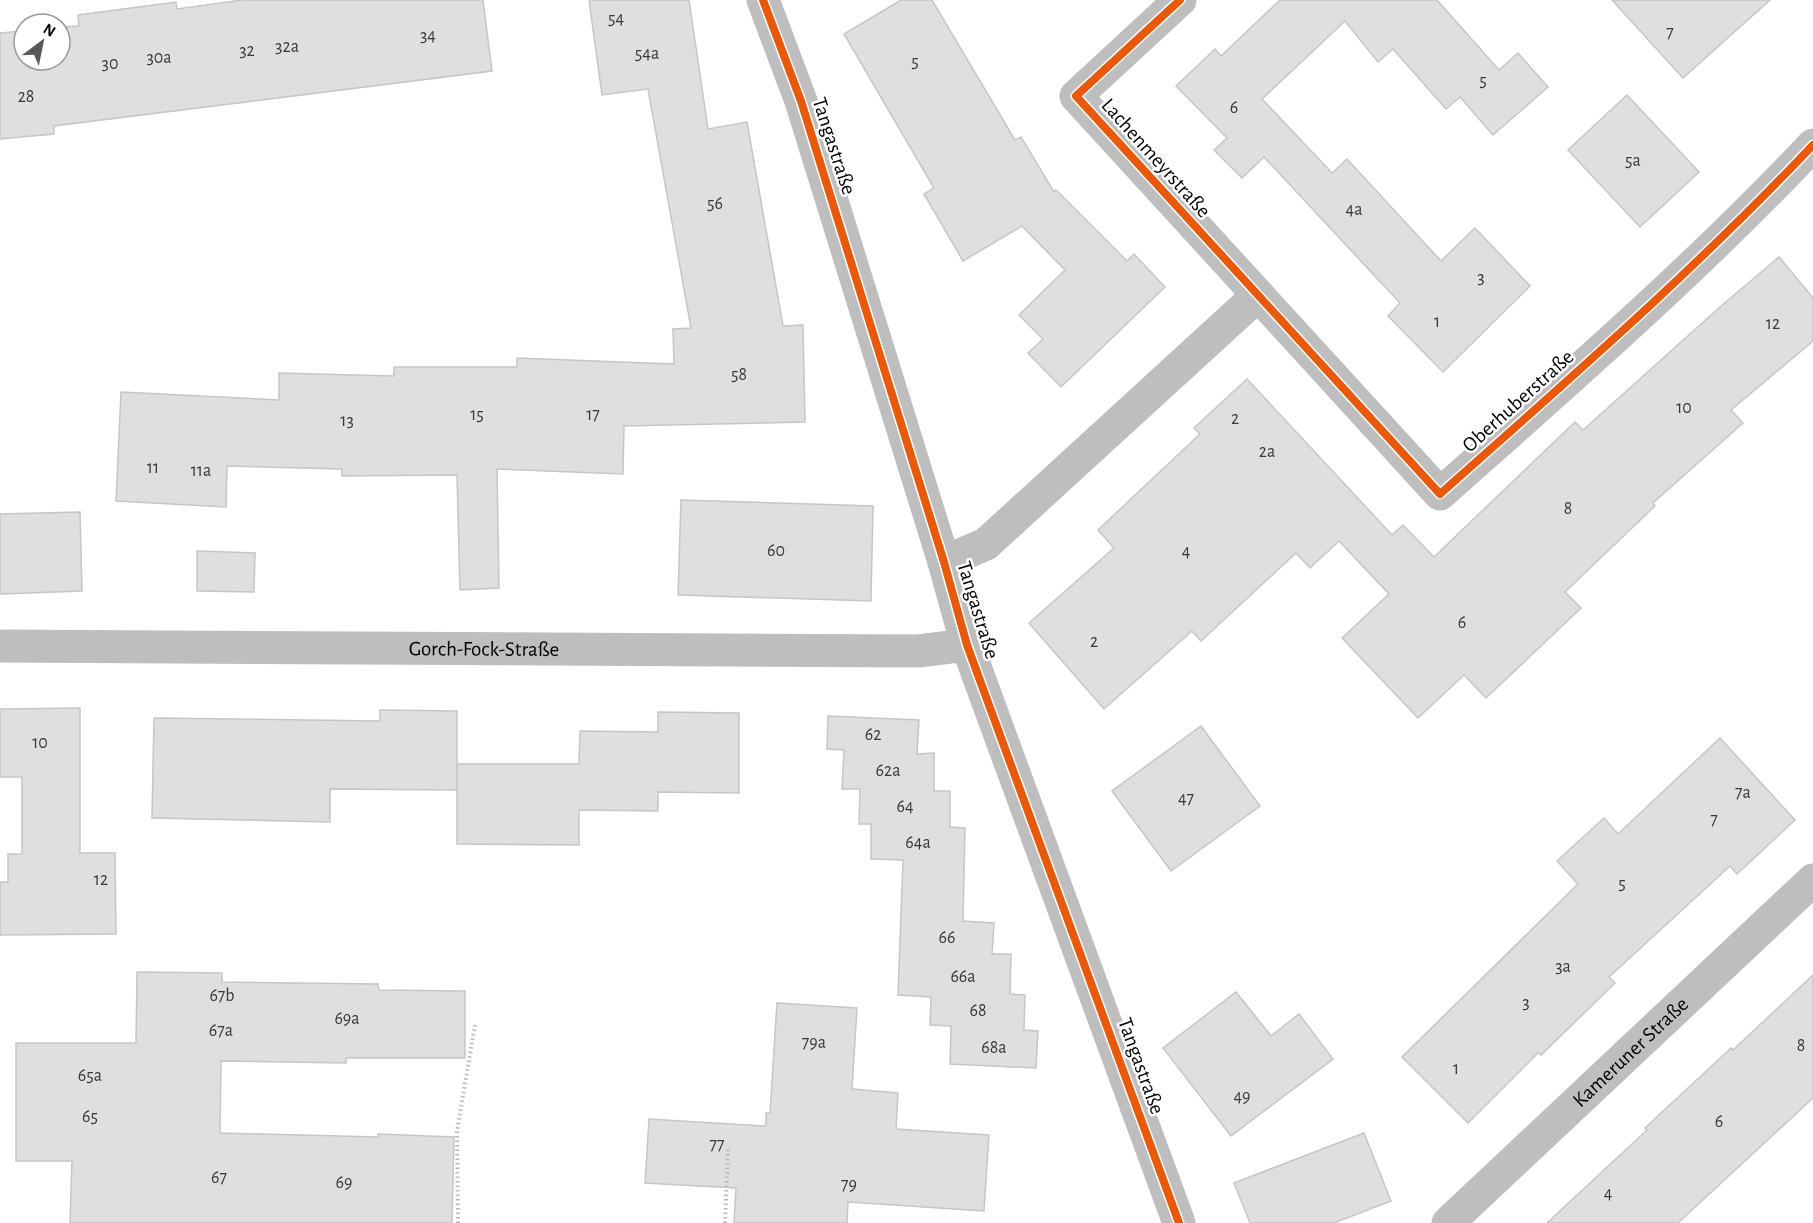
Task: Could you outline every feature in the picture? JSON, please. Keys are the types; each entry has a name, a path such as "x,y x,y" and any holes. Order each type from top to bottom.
{"street":[{"name":"Tangastraße","path":"763,0 801,101 968,645 1179,1223"},
{"name":"Lachenmeyrstraße","path":"1180,0 1076,96 1257,296"},
{"name":"Oberhuberstraße","path":"1257,296 1440,494 1623,331 1769,192 1813,145"},
{"path":"944,562 986,544 1257,296"},
{"name":"Gorch-Fock-Straße","path":"0,645 918,651 968,645"},
{"name":"Kameruner Straße","path":"1448,1223 1813,880"}],"path":[{"path":"458,1223 457,1131 475,1025"},
{"path":"724,1223 728,1149"}],"building":[{"path":"242,0 483,0 492,71 54,126 54,134 0,139 0,33 12,32 12,72 72,72 72,26 79,26 78,15 176,2 177,9"},
{"path":"589,0 689,0 708,129 747,122 783,326 803,325 805,422 624,426 623,474 497,469 499,588 460,590 457,475 342,476 342,469 227,466 226,507 116,501 121,392 279,400 279,373 394,376 394,367 517,367 517,358 674,364 673,329 691,328 648,89 602,95"},
{"path":"901,0 932,0 1015,140 1021,137 1054,192 1056,190 1127,261 1134,254 1165,287 1061,387 1028,353 1043,339 1019,315 1065,270 1022,226 963,261 924,194 934,188 844,34"},
{"path":"1280,0 1437,0 1499,70 1518,53 1548,87 1493,135 1460,97 1446,109 1393,49 1378,62 1345,21 1262,99 1332,173 1347,159 1441,261 1475,228 1530,286 1443,372 1388,316 1400,303 1264,157 1242,178 1214,150 1227,138 1176,86 1215,49 1221,56"},
{"path":"1612,0 1770,0 1683,78"},
{"path":"1627,95 1699,172 1640,227 1568,150"},
{"path":"1779,257 1813,298 1813,341 1731,410 1743,423 1653,503 1655,506 1565,592 1581,608 1486,698 1464,675 1418,718 1342,638 1389,594 1339,541 1310,568 1296,553 1201,641 1192,631 1104,709 1029,623 1114,548 1098,530 1200,434 1194,428 1247,379 1392,535 1403,525 1434,557 1575,422 1583,430"},
{"path":"681,500 873,506 871,601 678,595"},
{"path":"80,512 82,591 0,594 0,514"},
{"path":"197,551 255,553 254,592 197,591"},
{"path":"80,708 80,853 115,853 116,934 0,935 0,882 8,882 8,854 22,854 22,777 0,777 0,709"},
{"path":"380,710 457,711 457,790 330,789 330,822 152,818 154,718 380,721"},
{"path":"658,712 739,713 739,793 658,792 658,811 579,810 579,845 457,844 457,764 579,764 580,731 658,732"},
{"path":"828,716 919,720 917,754 934,753 934,791 950,791 950,827 965,828 963,921 994,923 992,954 1011,954 1010,994 1025,995 1024,1030 1038,1031 1036,1068 950,1064 951,1026 930,1025 931,997 898,995 903,860 871,859 871,824 859,824 860,789 842,789 844,750 827,749"},
{"path":"1201,726 1260,806 1171,871 1112,791"},
{"path":"1720,738 1795,820 1737,874 1730,866 1609,977 1615,983 1541,1055 1538,1053 1468,1123 1402,1057 1578,884 1557,861 1604,818 1618,834"},
{"path":"137,972 222,973 222,982 378,984 379,990 465,991 465,1058 346,1058 346,1063 221,1061 220,1133 454,1137 452,1223 70,1223 72,1161 16,1161 16,1043 136,1043"},
{"path":"1813,975 1813,1098 1678,1223 1547,1223 1647,1130 1645,1128"},
{"path":"1236,992 1271,1036 1299,1014 1333,1059 1231,1136 1163,1048"},
{"path":"777,1003 857,1008 852,1089 898,1093 896,1129 989,1135 984,1211 848,1202 847,1223 734,1223 736,1188 645,1183 649,1119 766,1126 766,1113 770,1113"},
{"path":"1364,1133 1391,1201 1334,1223 1250,1223 1234,1183"}],"cycle path":[{"path":"763,0 801,101 944,562 967,645 1179,1223"},
{"path":"1180,0 1076,96 1440,494 1677,280 1813,145"}]}
